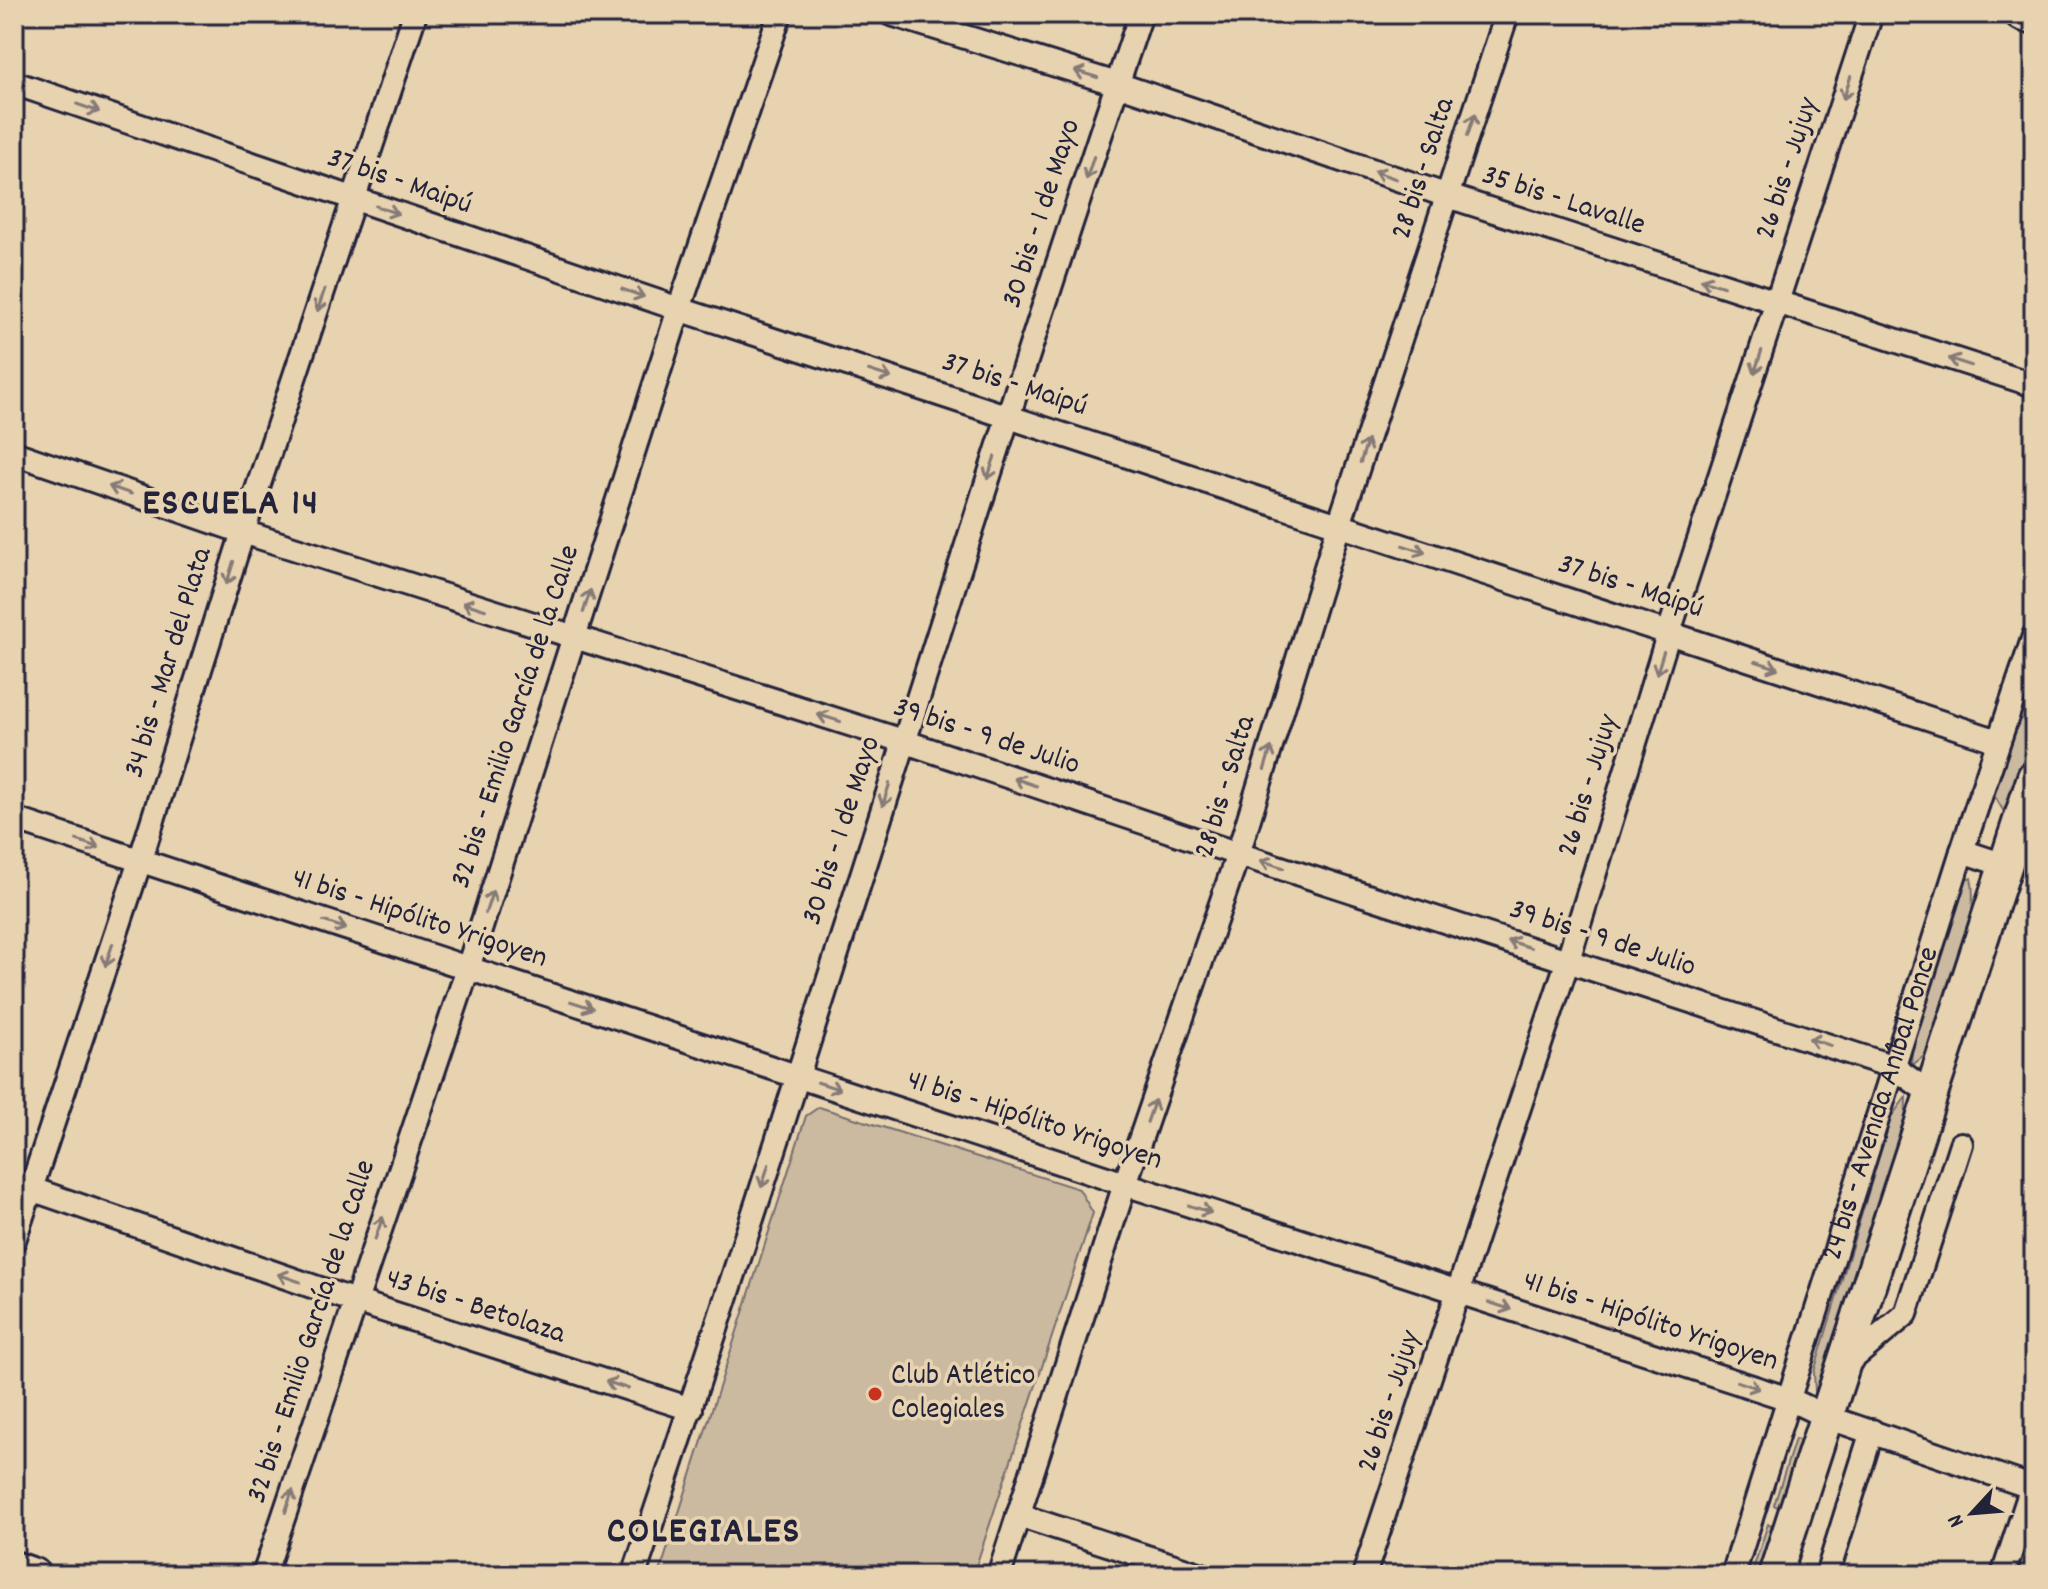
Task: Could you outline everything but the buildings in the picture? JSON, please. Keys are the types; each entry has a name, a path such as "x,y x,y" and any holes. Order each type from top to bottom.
{"main road":[{"path":"2022,14 2034,18"},
{"name":"24 bis - Avenida Aníbal Ponce","path":"1775,1575 2034,777"},
{"path":"14,1568 34,1575"}],"street":[{"name":"34 bis - Mar del Plata","path":"14,1240 22,1186 140,861 243,532 415,14"},
{"name":"32 bis - Emilio García de la Calle","path":"264,1575 468,968 679,309 780,14"},
{"name":"35 bis - Lavalle","path":"891,14 1117,84 1777,304 2034,385"},
{"name":"30 bis - 1 de Mayo","path":"634,1575 691,1409 903,741 1141,14"},
{"name":"28 bis - Salta","path":"999,1575 1125,1184 1238,854 1339,525 1507,14"},
{"name":"26 bis - Jujuy","path":"1364,1575 1568,960 1669,632 1871,14"},
{"name":"37 bis - Maipú","path":"14,83 679,309 1998,741"},
{"name":"39 bis - 9 de Julio","path":"14,453 243,532 903,741 1238,854 1894,1067 1932,1095"},
{"name":"24 bis - Avenida Aníbal Ponce","path":"1733,1575 1962,851 2034,636"},
{"name":"41 bis - Hipólito Yrigoyen","path":"14,819 1789,1399 1827,1417 2033,1488"},
{"path":"1962,851 2004,865"},
{"path":"1844,1365 1906,1314 1961,1144"},
{"name":"43 bis - Betolaza","path":"22,1186 355,1301 691,1409"},
{"path":"1827,1575 1872,1431"},
{"path":"2003,1575 2033,1488"},
{"path":"1018,1515 1202,1575"}],"shaded area":[{"path":"2034,674 2034,739 2007,817 1994,795"},
{"path":"1966,878 1971,878 1973,896 1971,918 1959,965 1928,1053 1911,1066 1912,1050"},
{"path":"1906,1097 1905,1145 1828,1380 1815,1392 1814,1372 1891,1117"},
{"name":"Club Atlético Colegiales","path":"819,1107 1079,1189 1093,1213 973,1575 659,1575 806,1116"},
{"path":"1795,1439 1806,1442 1784,1511 1774,1505"},
{"path":"1768,1524 1779,1532 1764,1575 1751,1575"}],"place":[{"name":"Club Atlético Colegiales","path":"875,1394"}],"district":[{"name":"ESCUELA 14","path":"231,505"},
{"name":"COLEGIALES","path":"704,1533"}]}
